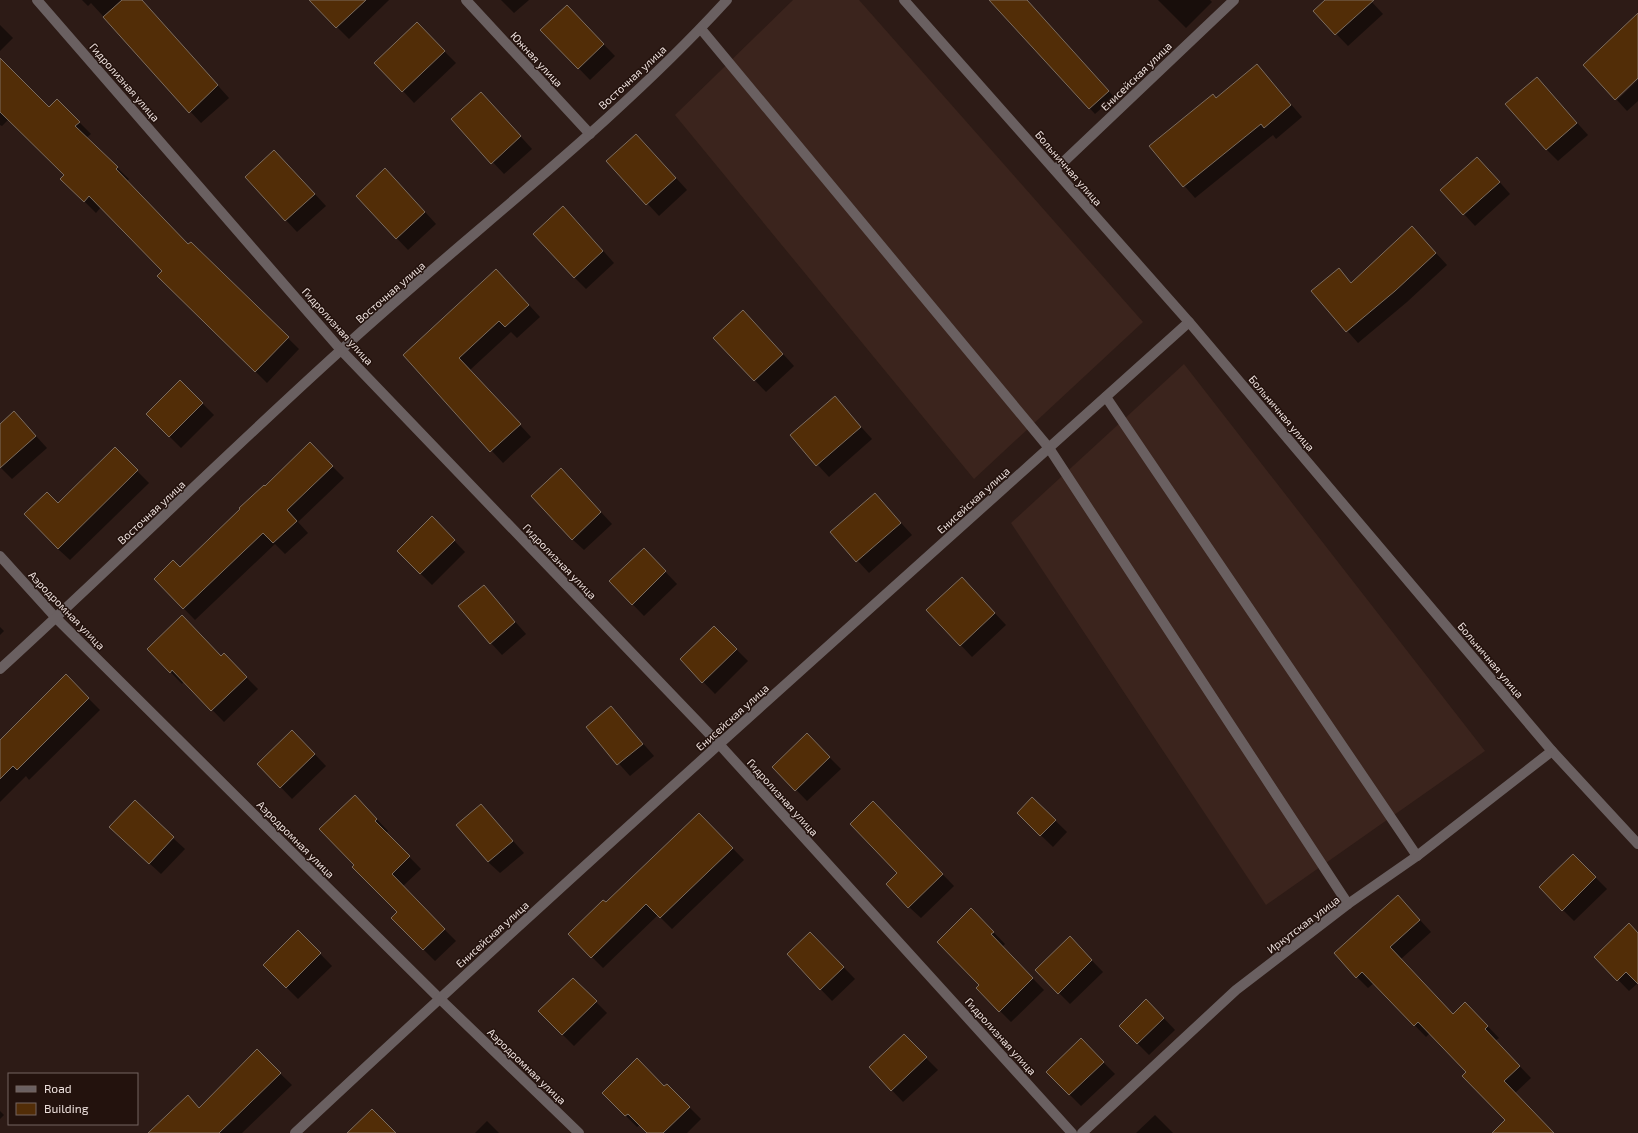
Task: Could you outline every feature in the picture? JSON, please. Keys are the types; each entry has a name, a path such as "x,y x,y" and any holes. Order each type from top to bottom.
{"street":[{"name":"Гидролизная улица","path":"37,0 341,350 719,744 1072,1133"},
{"name":"Южная улица","path":"466,0 590,134"},
{"name":"Восточная улица","path":"0,669 341,350 590,134 701,28 727,0"},
{"name":"Больничная улица","path":"904,0 1189,322 1552,751 1638,844"},
{"name":"Енисейская улица","path":"1055,170 1234,0"},
{"path":"701,28 1049,448 1348,904"},
{"name":"Енисейская улица","path":"295,1133 439,998 719,744 1189,322"},
{"path":"1106,397 1417,856"},
{"name":"Аэродромная улица","path":"0,556 56,618 439,998 579,1133"},
{"name":"Иркутская улица","path":"1082,1133 1236,990 1348,904 1417,856 1552,751"}],"shaded area":[{"path":"793,0 859,0 1143,322 974,479 675,115"},
{"path":"1184,364 1485,751 1266,905 1011,523"}],"building":[{"path":"122,0 142,0 218,85 189,113 103,17"},
{"path":"309,0 366,0 336,28"},
{"path":"989,0 1027,0 1109,91 1089,109"},
{"path":"1325,0 1374,0 1335,35 1313,11"},
{"path":"567,5 604,44 578,69 540,30"},
{"path":"1638,13 1638,78 1615,100 1583,65"},
{"path":"417,22 445,51 402,92 374,63"},
{"path":"0,58 49,107 57,99 80,122 75,126 118,167 116,169 188,244 191,242 289,337 255,372 157,276 162,271 89,196 84,202 60,179 64,175 0,112"},
{"path":"1257,64 1291,105 1264,128 1261,124 1183,187 1149,146 1213,94 1216,98"},
{"path":"1537,77 1577,123 1546,150 1505,104"},
{"path":"481,92 521,136 491,164 451,119"},
{"path":"636,134 676,178 646,205 606,161"},
{"path":"274,150 315,194 285,221 245,177"},
{"path":"1477,157 1500,182 1463,215 1440,190"},
{"path":"385,168 425,212 396,239 356,196"},
{"path":"563,206 603,251 574,278 533,234"},
{"path":"1412,226 1436,253 1395,291 1346,332 1311,291 1339,268 1351,283"},
{"path":"496,269 529,305 505,327 499,321 459,358 521,424 490,452 403,355"},
{"path":"743,310 783,354 754,381 713,338"},
{"path":"180,380 203,403 169,437 146,414"},
{"path":"835,396 861,427 816,466 790,435"},
{"path":"14,411 36,436 0,468 0,424"},
{"path":"310,442 333,466 287,510 297,521 273,543 263,533 183,609 154,579 173,560 180,567 240,509 239,508 264,485 265,486"},
{"path":"115,447 138,470 58,549 24,514 47,492 58,503"},
{"path":"561,468 601,512 572,540 531,496"},
{"path":"875,493 901,523 856,562 830,532"},
{"path":"432,516 455,540 420,574 397,551"},
{"path":"644,548 666,571 632,605 609,581"},
{"path":"962,577 995,613 960,646 926,610"},
{"path":"484,585 515,622 490,644 458,606"},
{"path":"182,615 221,656 224,653 247,677 211,711 172,670 170,673 147,649"},
{"path":"714,626 737,649 702,683 680,659"},
{"path":"66,674 89,698 17,770 13,766 0,779 0,740"},
{"path":"611,706 643,744 617,765 586,727"},
{"path":"292,730 315,754 280,788 257,764"},
{"path":"807,733 830,757 795,791 772,767"},
{"path":"355,795 377,819 375,821 410,856 392,874 445,929 423,950 391,918 397,912 352,867 354,865 319,829"},
{"path":"1032,797 1056,820 1040,836 1017,813"},
{"path":"135,800 174,837 149,864 109,827"},
{"path":"873,801 943,874 908,908 886,884 897,873 850,824"},
{"path":"481,804 513,841 488,862 456,825"},
{"path":"699,813 733,848 660,918 646,904 591,958 568,934 603,900 606,902"},
{"path":"1573,854 1596,877 1562,911 1539,887"},
{"path":"1398,895 1420,920 1390,947 1453,1014 1465,1002 1488,1026 1485,1029 1520,1066 1504,1081 1554,1133 1492,1133 1505,1120 1462,1076 1466,1072 1418,1022 1414,1026 1362,972 1356,978 1334,953"},
{"path":"971,908 994,932 991,934 1033,978 999,1012 976,988 979,985 937,942"},
{"path":"1629,923 1638,933 1638,984 1626,972 1617,981 1594,957"},
{"path":"298,930 321,953 286,988 263,965"},
{"path":"810,932 844,967 820,990 787,954"},
{"path":"1070,936 1092,960 1058,994 1035,970"},
{"path":"573,978 597,1001 562,1035 538,1011"},
{"path":"1146,999 1164,1018 1137,1044 1119,1026"},
{"path":"904,1034 927,1057 891,1091 869,1067"},
{"path":"1081,1038 1104,1062 1069,1095 1046,1072"},
{"path":"257,1049 281,1073 219,1133 148,1133 188,1095 199,1108"},
{"path":"637,1058 664,1086 667,1084 690,1107 663,1133 647,1133 628,1114 625,1116 602,1093"},
{"path":"372,1109 396,1133 347,1133"}]}
